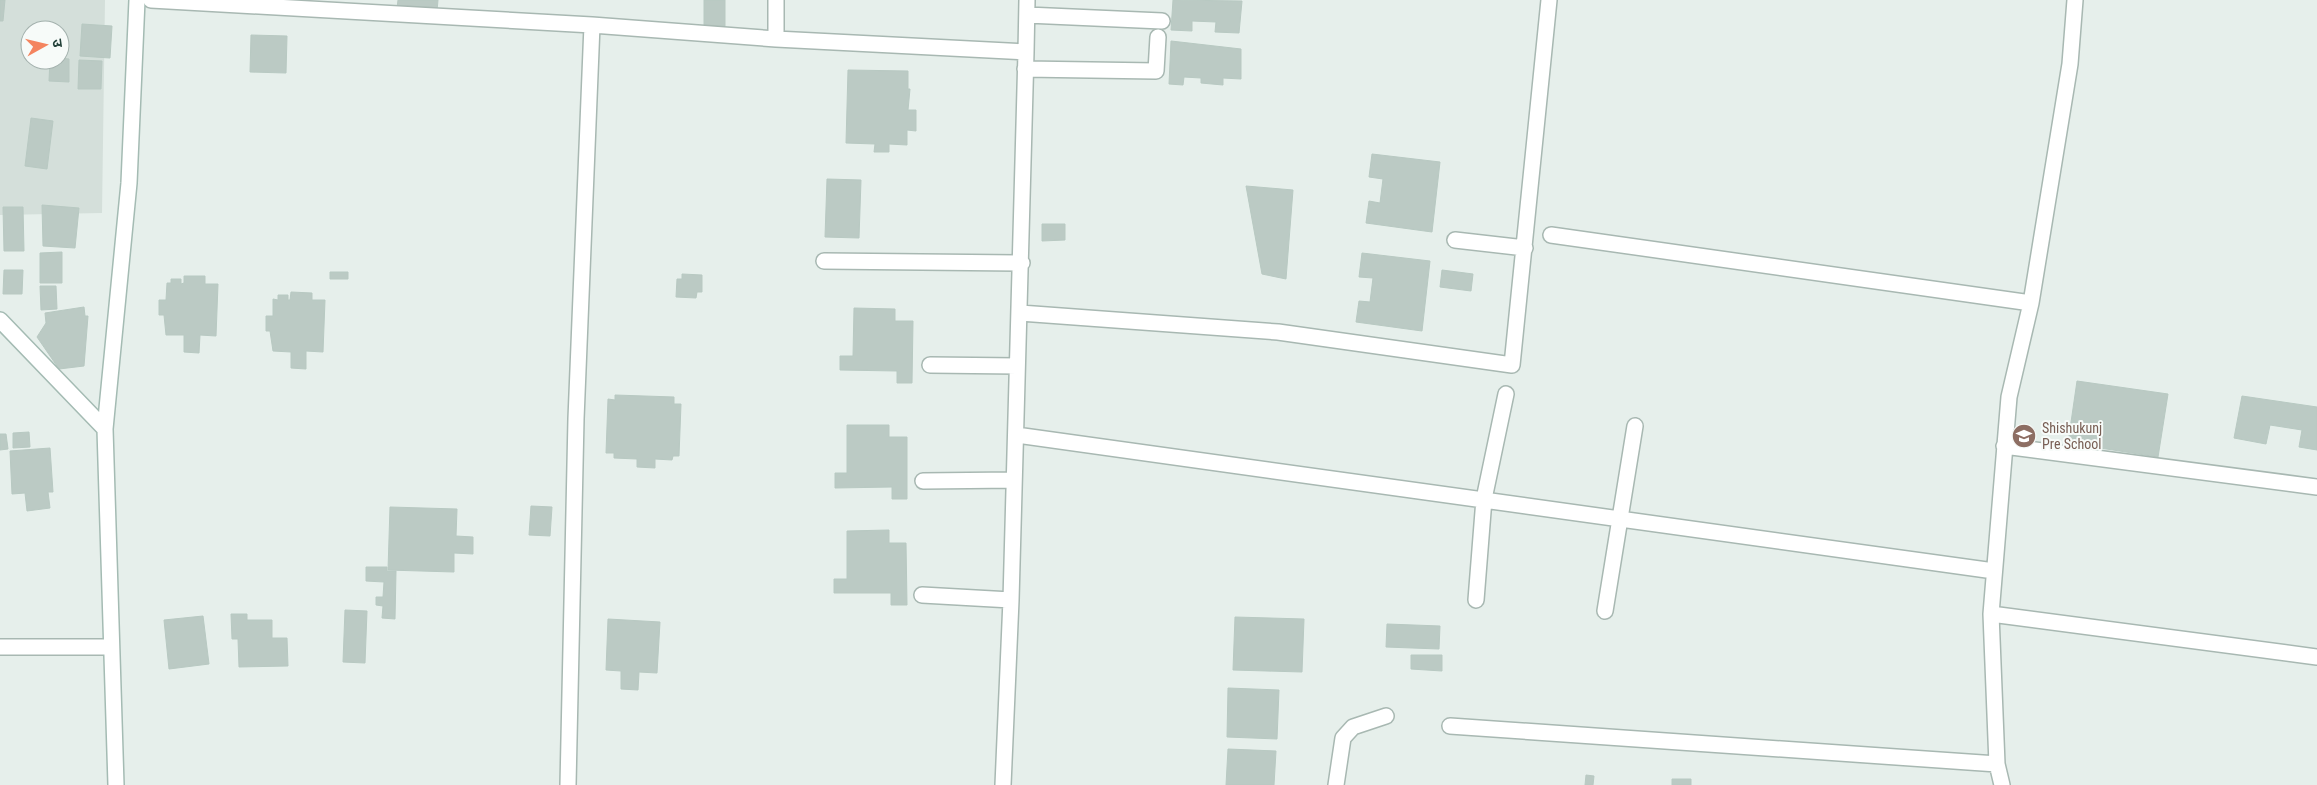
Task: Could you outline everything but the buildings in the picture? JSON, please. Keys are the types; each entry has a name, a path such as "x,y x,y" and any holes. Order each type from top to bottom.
{"street":[{"path":"116,785 105,429 129,183 137,0"},
{"path":"151,0 592,25 776,39 1026,52"},
{"path":"776,0 776,39"},
{"path":"1020,313 1278,332 1512,365 1549,0"},
{"path":"2002,785 1997,764 1991,614 2004,446 2009,397 2030,304 2070,64 2075,0"},
{"path":"1003,785 1022,262 1027,7 1162,21"},
{"path":"568,785 576,419 592,25"},
{"path":"1025,69 1156,71 1158,37"},
{"path":"1551,235 2030,304"},
{"path":"1456,240 1525,248"},
{"path":"824,261 1022,262"},
{"path":"0,320 105,429"},
{"path":"930,365 1017,366"},
{"path":"1476,600 1484,500 1506,394"},
{"path":"1605,611 1635,426"},
{"path":"1016,435 1994,571"},
{"path":"2004,446 2317,487"},
{"path":"923,481 1014,480"},
{"path":"922,595 1011,600"},
{"path":"1991,614 2317,657"},
{"path":"0,647 111,648"},
{"path":"1336,785 1343,738 1354,727 1386,716"},
{"path":"1450,726 1997,764"}],"shaded area":[{"path":"0,0 105,0 102,213 0,215"}],"place":[{"name":"Shishukunj Pre School","path":"2024,436"}]}
